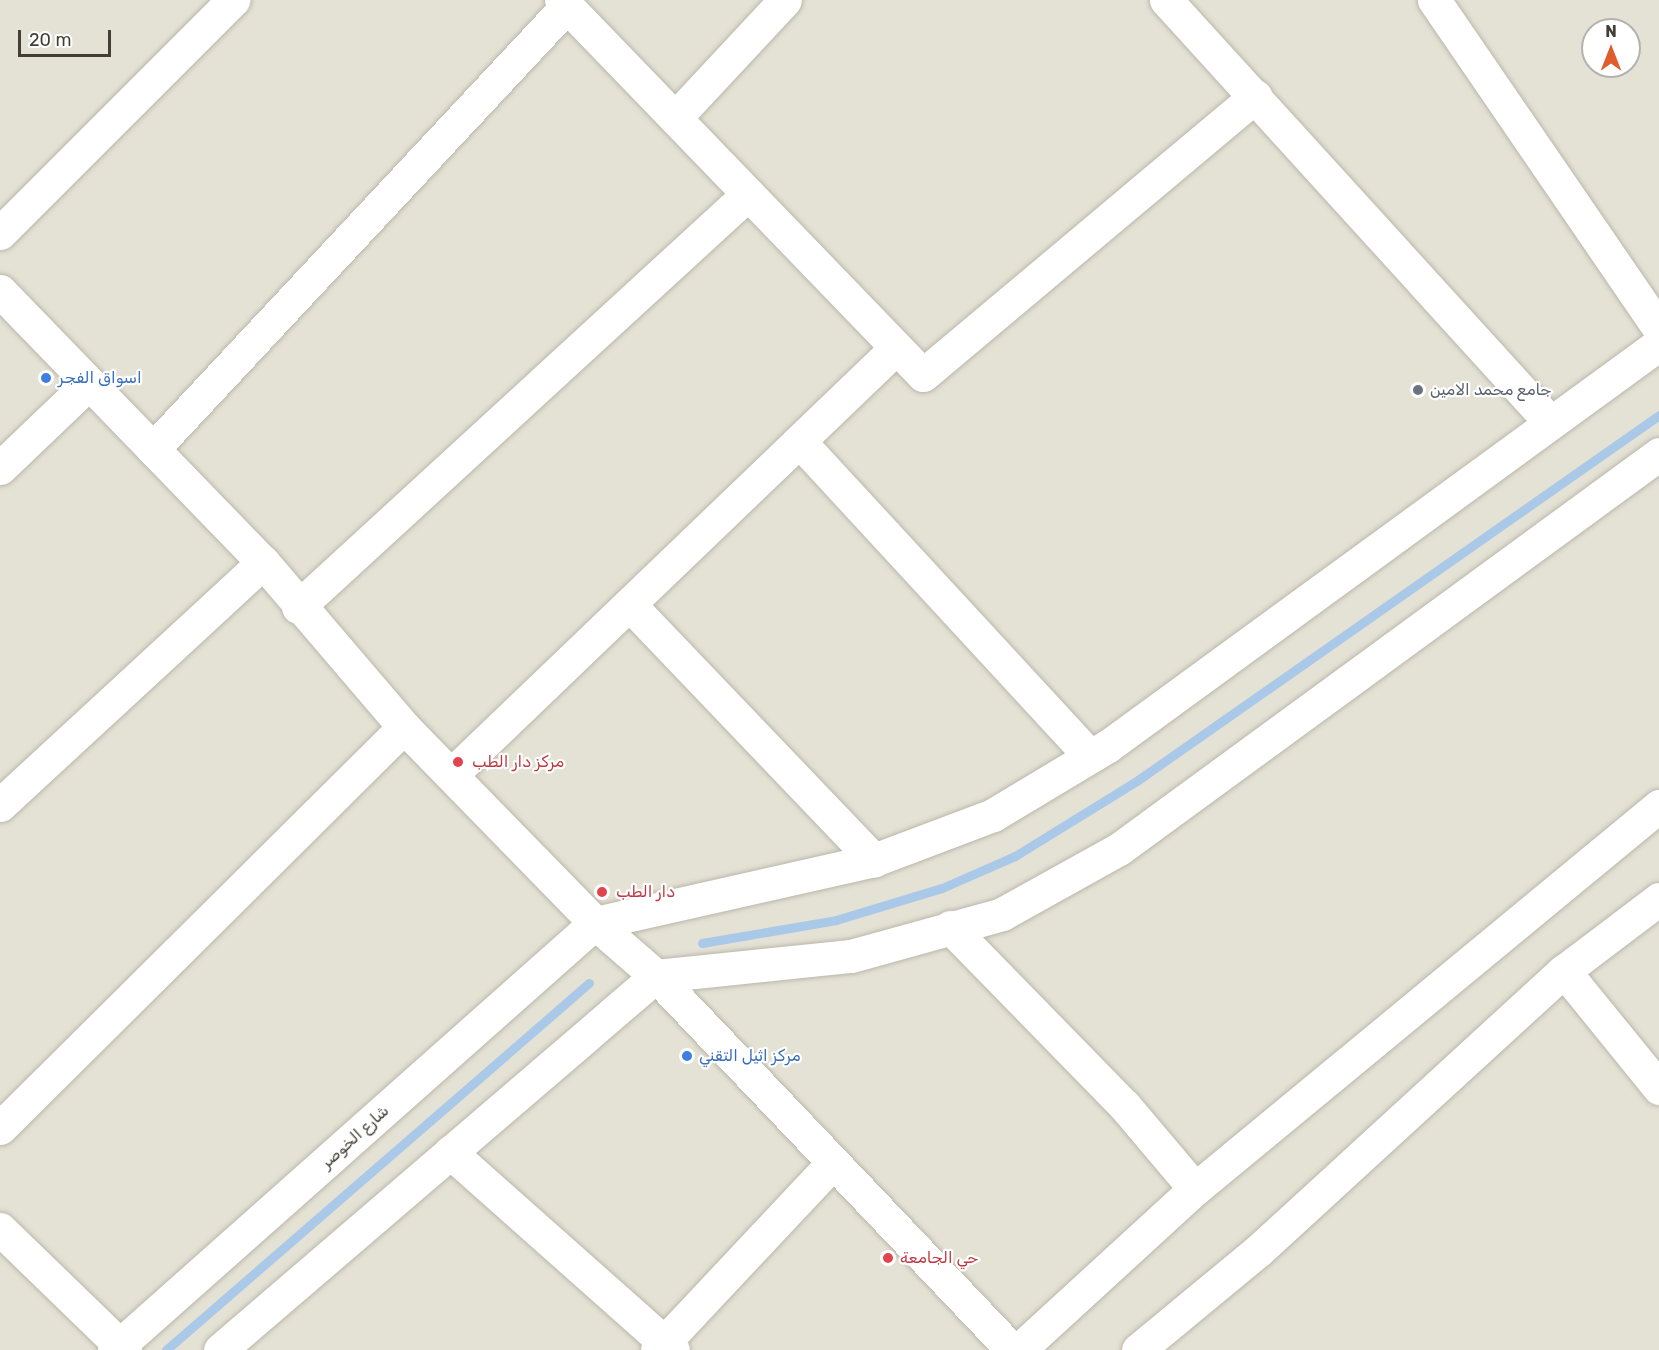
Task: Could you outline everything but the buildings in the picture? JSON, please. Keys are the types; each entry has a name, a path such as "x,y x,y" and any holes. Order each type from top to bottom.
{"street":[{"path":"0,233 232,0"},
{"path":"675,118 785,0"},
{"path":"1166,0 1550,422"},
{"path":"1434,0 1659,328"},
{"path":"153,449 564,3 923,375 1255,96"},
{"path":"298,607 748,194"},
{"path":"0,291 263,562 298,607 404,728 453,773 595,923 656,976 831,1165 1012,1350"},
{"path":"595,923 874,860 993,815 1090,756 1659,344"},
{"path":"453,773 631,606 896,348"},
{"path":"0,468 89,383"},
{"path":"800,442 1090,756"},
{"path":"220,1350 656,976 851,956 1002,914 1119,849 1659,454"},
{"path":"0,805 263,562"},
{"path":"631,606 874,860"},
{"path":"0,1128 404,728"},
{"path":"1019,1350 1195,1189 1659,806"},
{"path":"1138,1350 1259,1250 1564,971 1659,899"},
{"name":"شارع الخوصر","path":"120,1349 595,923"},
{"path":"950,927 1124,1105 1195,1189"},
{"path":"1564,971 1659,1088"},
{"path":"450,1152 665,1347 831,1165"},
{"path":"0,1229 120,1349"}],"shaded area":[{"path":"0,0 1659,0 1659,1350 0,1350"}],"waterway":[{"path":"702,943 836,920 942,888 1015,856 1138,780 1659,415"},
{"path":"166,1350 589,983"}],"place":[{"name":"اسواق الفجر","path":"46,378"},
{"name":"جامع محمد الامين","path":"1418,390"},
{"name":"مركز دار الطب","path":"458,762"},
{"name":"دار الطب","path":"602,892"},
{"name":"مركز اثيل التقني","path":"687,1056"},
{"name":"حي الجامعة","path":"888,1258"}]}
